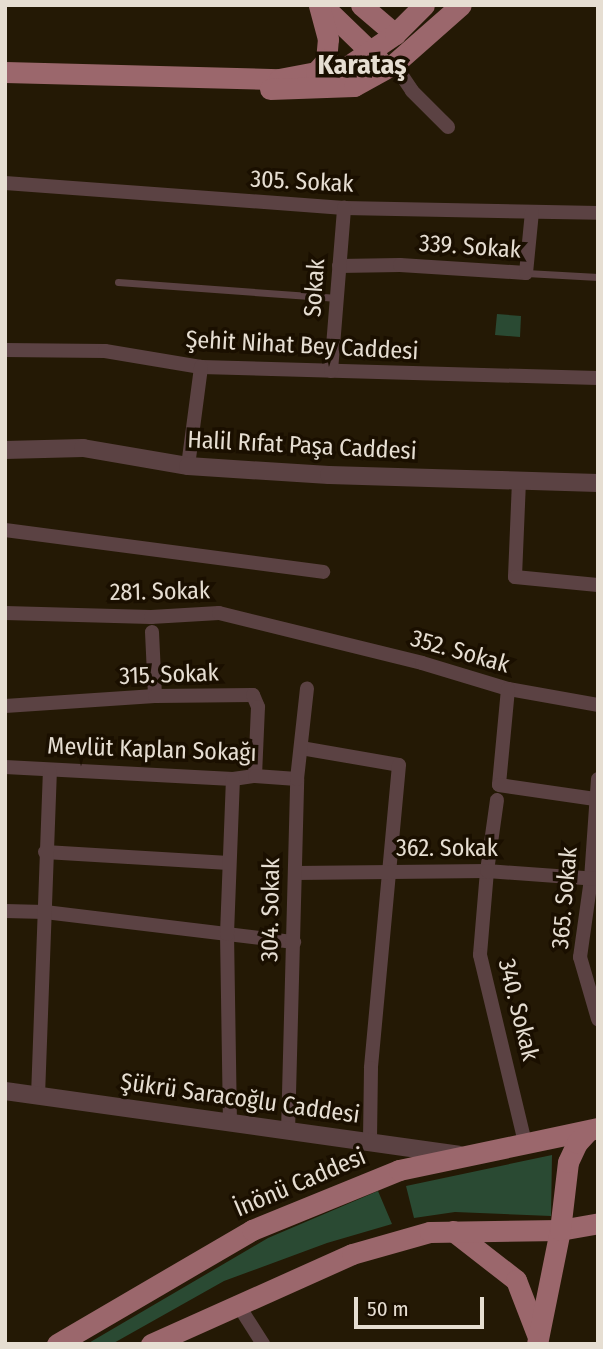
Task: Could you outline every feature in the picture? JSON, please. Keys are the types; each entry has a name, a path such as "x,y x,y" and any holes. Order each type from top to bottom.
{"main road":[{"path":"320,5 369,53 394,64"},
{"path":"316,72 326,61 328,39 320,5"},
{"path":"361,5 395,34 399,48 394,64"},
{"path":"5,72 279,79 348,66 395,34 424,5"},
{"path":"190,78 280,90 354,86 394,64 461,5"},
{"path":"537,1340 560,1230 568,1161 577,1143 592,1130"},
{"name":"İnönü Caddesi","path":"57,1344 252,1230 399,1170 526,1146 592,1130"},
{"path":"151,1344 237,1303 352,1254 430,1233 560,1230 598,1223"},
{"path":"453,1231 516,1280 537,1340"}],"street":[{"path":"394,64 412,91 448,127"},
{"name":"305. Sokak","path":"5,183 344,208 598,213"},
{"name":"Sokak","path":"331,371 344,208"},
{"path":"526,273 532,212"},
{"name":"339. Sokak","path":"339,266 400,265 526,273"},
{"name":"Şehit Nihat Bey Caddesi","path":"5,350 105,351 201,368 598,378"},
{"path":"188,466 201,368"},
{"name":"Halil Rıfat Paşa Caddesi","path":"5,450 83,448 188,466 598,483"},
{"path":"519,481 516,577 598,586"},
{"path":"5,530 323,572"},
{"name":"281. Sokak","path":"5,613 151,617 219,613 244,617 312,638"},
{"path":"152,632 155,696"},
{"name":"352. Sokak","path":"312,638 422,663 508,690 598,705"},
{"name":"304. Sokak","path":"288,1132 297,779 307,689"},
{"path":"508,690 499,785 595,799"},
{"name":"315. Sokak","path":"5,706 155,696 253,695 258,707 255,776"},
{"path":"300,748 399,765 387,872 371,1068 370,1142"},
{"name":"Mevlüt Kaplan Sokağı","path":"5,767 233,779 255,776 297,779"},
{"path":"38,1096 50,771"},
{"path":"230,1124 228,934 233,779"},
{"name":"365. Sokak","path":"598,779 595,799 594,879 580,957 598,1019"},
{"name":"340. Sokak","path":"497,800 487,871 480,955 526,1146"},
{"path":"45,852 229,863"},
{"name":"362. Sokak","path":"295,873 487,871 594,879"},
{"path":"5,911 45,912 294,942"},
{"name":"Şükrü Saracoğlu Caddesi","path":"5,1091 469,1156"},
{"path":"237,1303 262,1344"}],"lane":[{"name":"339. Sokak","path":"526,273 598,277"},
{"path":"118,282 337,298"}],"green space":[{"path":"497,314 521,316 520,337 495,335"},
{"path":"552,1155 551,1216 455,1212 414,1218 406,1186"},
{"path":"378,1191 392,1224 327,1243 224,1281 112,1344 87,1344 268,1238"}],"district":[{"name":"Karataş","path":"362,65"}]}
